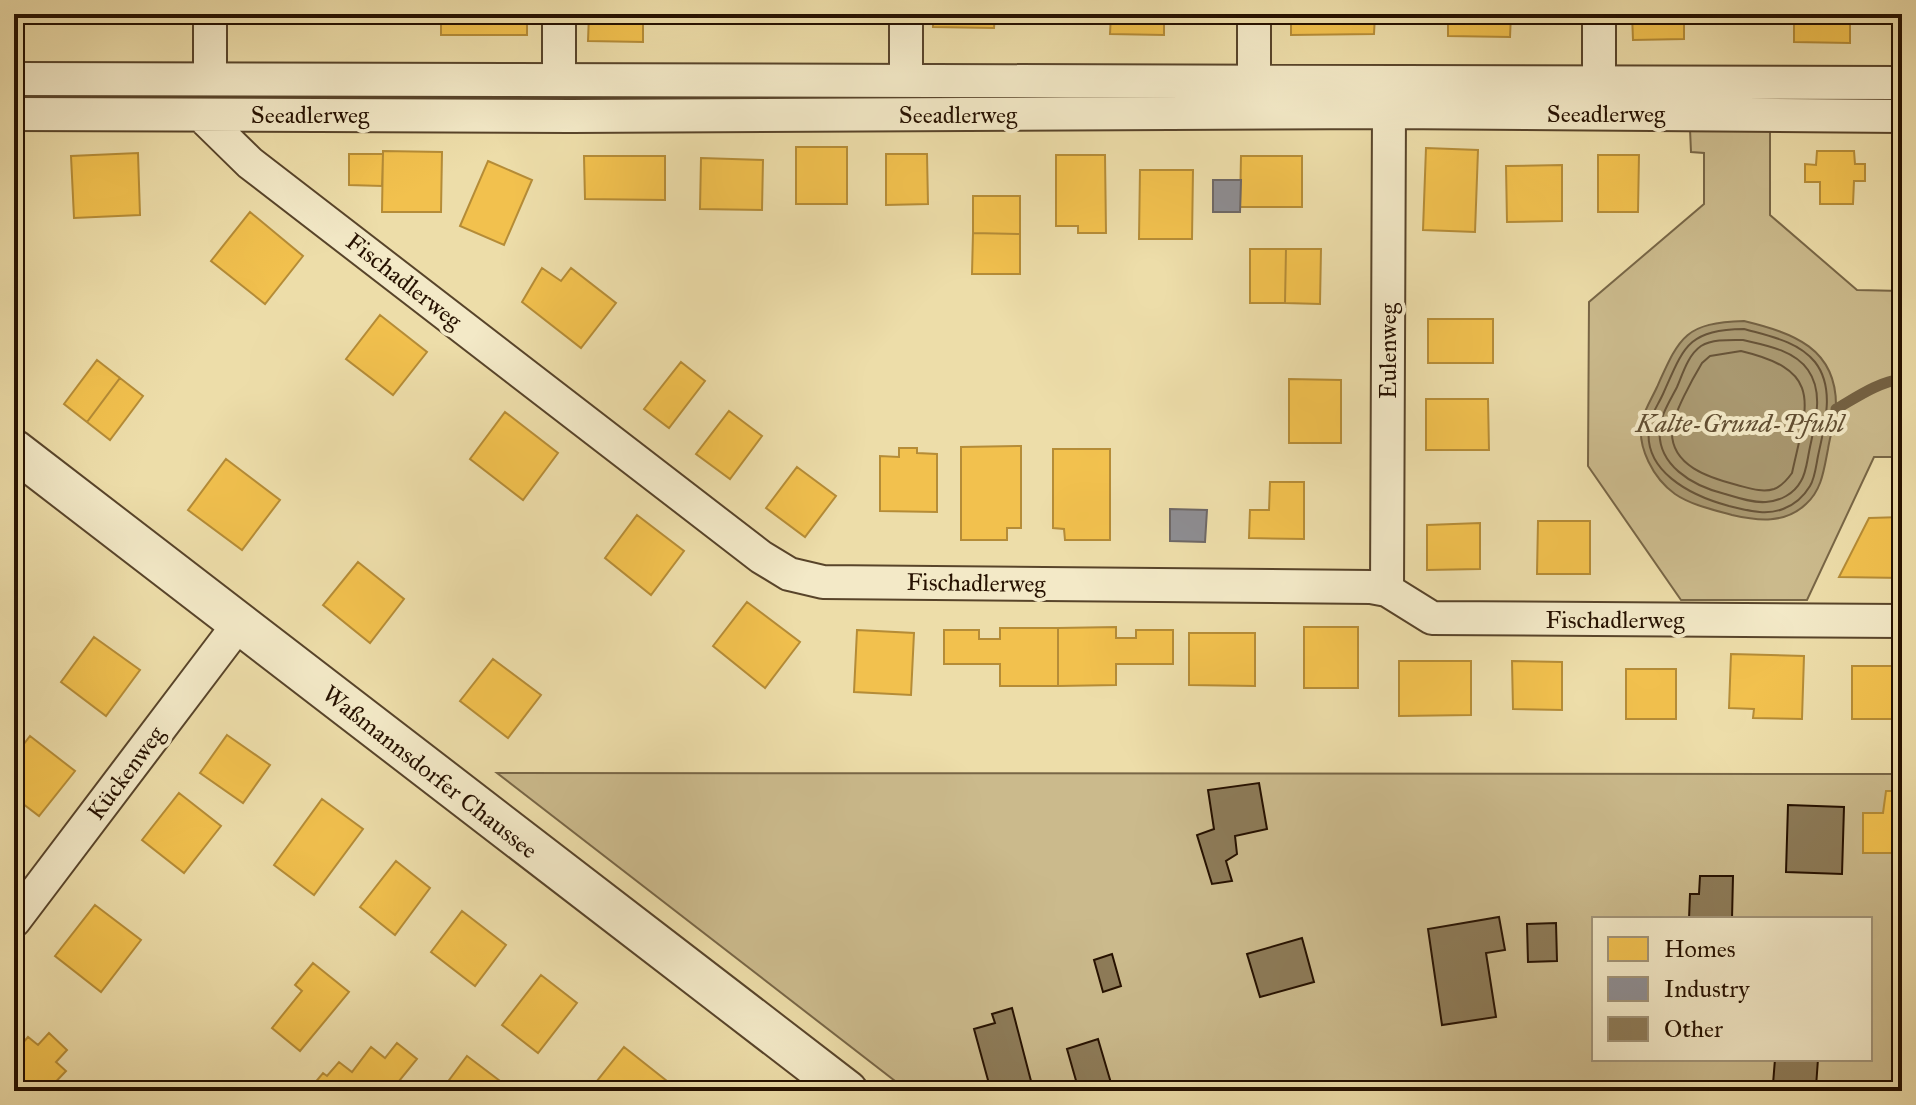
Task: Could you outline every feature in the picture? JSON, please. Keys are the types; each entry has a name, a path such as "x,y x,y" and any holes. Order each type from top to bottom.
{"street":[{"path":"210,14 210,79"},
{"path":"559,14 559,80"},
{"name":"Seeadlerweg","path":"906,14 906,81"},
{"path":"1254,14 1254,82"},
{"name":"Seeadlerweg","path":"1599,14 1599,82"},
{"name":"Seeadlerweg","path":"14,79 1902,83"},
{"name":"Seeadlerweg","path":"14,114 617,116 1389,112 1902,116"},
{"name":"Eulenweg","path":"1387,590 1389,112"},
{"name":"Fischadlerweg","path":"201,115 250,163 761,557 789,574 823,582 1371,587 1387,590 1432,618 1902,621"},
{"name":"Waßmannsdorfer Chaussee","path":"14,450 847,1091"},
{"name":"Kückenweg","path":"14,921 238,625"}],"shaded area":[{"path":"1770,128 1770,215 1857,290 1902,291 1902,457 1874,457 1807,600 1681,600 1588,466 1589,302 1704,204 1704,153 1691,152 1690,129"},
{"path":"497,773 1902,774 1902,1091 908,1091"}],"water":[{"name":"Kalte-Grund-Pfuhl","path":"1744,321 1779,331 1809,346 1829,370 1834,387 1836,407 1819,486 1806,504 1780,518 1742,517 1681,498 1660,480 1648,462 1642,441 1643,416 1679,344 1697,329"}],"building: Homes":[{"path":"242,14 300,14 300,19 242,21"},
{"path":"441,14 527,14 527,35 441,35"},
{"path":"589,14 643,14 643,42 588,41"},
{"path":"803,14 861,14 861,23 803,22"},
{"path":"933,14 995,14 994,28 933,27"},
{"path":"1111,14 1164,14 1164,35 1110,34"},
{"path":"1291,14 1375,14 1374,34 1291,35"},
{"path":"1448,14 1511,14 1510,37 1448,36"},
{"path":"1632,14 1684,14 1684,39 1633,40"},
{"path":"1794,14 1850,14 1850,43 1794,42"},
{"path":"796,147 847,147 847,204 796,204"},
{"path":"1426,148 1478,150 1475,232 1423,230"},
{"path":"383,151 442,152 441,212 382,212"},
{"path":"1817,151 1854,151 1855,164 1865,164 1865,181 1854,181 1853,204 1820,204 1820,182 1805,182 1805,164 1816,165"},
{"path":"138,153 140,215 74,218 71,156"},
{"path":"349,154 383,154 382,186 349,185"},
{"path":"886,154 927,154 928,204 886,205"},
{"path":"1056,155 1105,155 1106,233 1078,233 1078,226 1056,226"},
{"path":"1598,155 1639,155 1638,212 1598,212"},
{"path":"584,156 665,156 665,200 585,199"},
{"path":"1241,156 1302,156 1302,207 1240,207"},
{"path":"701,158 763,160 762,210 700,209"},
{"path":"488,161 532,180 504,245 460,226"},
{"path":"1562,165 1562,221 1507,222 1506,166"},
{"path":"1140,170 1193,170 1192,239 1139,239"},
{"path":"973,196 1020,196 1020,234 973,233"},
{"path":"250,212 303,256 265,304 211,261"},
{"path":"973,233 1020,234 1020,274 972,274"},
{"path":"1250,249 1286,249 1285,303 1250,303"},
{"path":"1286,249 1321,249 1320,304 1285,303"},
{"path":"542,268 561,281 571,268 616,303 581,348 522,302"},
{"path":"380,315 427,352 393,395 346,359"},
{"path":"1428,319 1493,319 1493,363 1428,363"},
{"path":"97,360 120,378 87,422 64,404"},
{"path":"681,362 705,381 669,428 644,409"},
{"path":"120,378 143,396 110,440 87,422"},
{"path":"1289,379 1341,380 1341,443 1289,443"},
{"path":"1426,399 1488,399 1489,450 1426,450"},
{"path":"729,411 762,436 730,479 696,454"},
{"path":"505,412 558,453 523,500 470,459"},
{"path":"1021,446 1021,528 1007,528 1007,540 961,540 961,447"},
{"path":"899,448 917,448 917,453 937,454 937,512 880,511 880,456 899,457"},
{"path":"1053,449 1110,449 1110,540 1065,540 1064,529 1053,528"},
{"path":"226,459 280,500 242,550 188,510"},
{"path":"797,467 836,496 805,537 766,508"},
{"path":"1270,482 1304,482 1304,539 1249,538 1250,510 1269,510"},
{"path":"637,515 684,551 651,595 605,558"},
{"path":"1902,517 1902,578 1839,577 1869,518"},
{"path":"1538,521 1590,521 1590,574 1537,574"},
{"path":"1480,523 1480,569 1427,570 1427,525"},
{"path":"358,562 404,599 370,643 323,605"},
{"path":"747,602 800,642 765,688 713,646"},
{"path":"1116,627 1116,638 1136,638 1136,630 1173,630 1173,664 1116,664 1116,685 1058,686 1058,628"},
{"path":"1304,627 1358,627 1358,688 1304,688"},
{"path":"1000,628 1058,628 1058,686 1000,686 1000,664 944,664 944,630 979,630 979,639 1000,639"},
{"path":"857,630 914,633 911,695 854,692"},
{"path":"1189,633 1255,633 1255,686 1189,685"},
{"path":"94,637 140,670 106,716 61,682"},
{"path":"1731,654 1804,656 1802,719 1753,718 1754,709 1729,708"},
{"path":"493,659 541,695 508,738 460,701"},
{"path":"1399,661 1471,661 1471,715 1399,716"},
{"path":"1512,661 1562,662 1562,710 1513,709"},
{"path":"1852,666 1902,666 1902,719 1852,719"},
{"path":"1626,669 1676,669 1676,719 1626,719"},
{"path":"227,735 270,765 243,803 200,773"},
{"path":"30,736 75,771 39,816 14,797 14,757"},
{"path":"1895,787 1902,787 1902,853 1863,853 1863,813 1883,813 1886,791 1895,791"},
{"path":"179,793 221,826 184,873 142,840"},
{"path":"322,799 363,829 314,895 274,865"},
{"path":"396,861 430,888 395,935 360,907"},
{"path":"95,905 141,940 101,992 55,956"},
{"path":"462,911 506,945 475,986 431,952"},
{"path":"313,963 349,992 300,1051 272,1028 302,991 295,985"},
{"path":"541,975 577,1003 538,1053 502,1025"},
{"path":"49,1033 67,1050 56,1062 66,1071 47,1091 25,1091 14,1081 14,1053 28,1037 38,1045"},
{"path":"397,1043 417,1059 391,1091 308,1091 323,1073 327,1076 339,1062 352,1072 371,1047 385,1058"},
{"path":"624,1047 672,1085 668,1091 589,1091"},
{"path":"467,1056 512,1090 441,1091"}],"building: Industry":[{"path":"1213,180 1241,180 1240,212 1213,212"},
{"path":"1170,509 1207,510 1205,542 1170,541"}],"building: Other":[{"path":"1259,783 1267,829 1235,836 1237,854 1226,861 1232,881 1212,884 1197,835 1214,829 1208,790"},
{"path":"1788,805 1844,807 1842,874 1786,872"},
{"path":"1700,876 1733,876 1732,917 1689,917 1690,894 1699,894"},
{"path":"1499,917 1505,950 1486,953 1496,1017 1442,1025 1428,929"},
{"path":"1556,923 1557,961 1528,962 1527,924"},
{"path":"1302,938 1314,982 1260,997 1247,954"},
{"path":"1112,954 1121,986 1103,992 1094,960"},
{"path":"1012,1008 1031,1081 991,1091 974,1029 995,1023 992,1014"},
{"path":"1098,1039 1111,1083 1079,1091 1067,1049"},
{"path":"1775,1061 1818,1061 1816,1087 1773,1084"}],"waterway":[{"path":"1836,409 1876,387 1902,379"}]}
